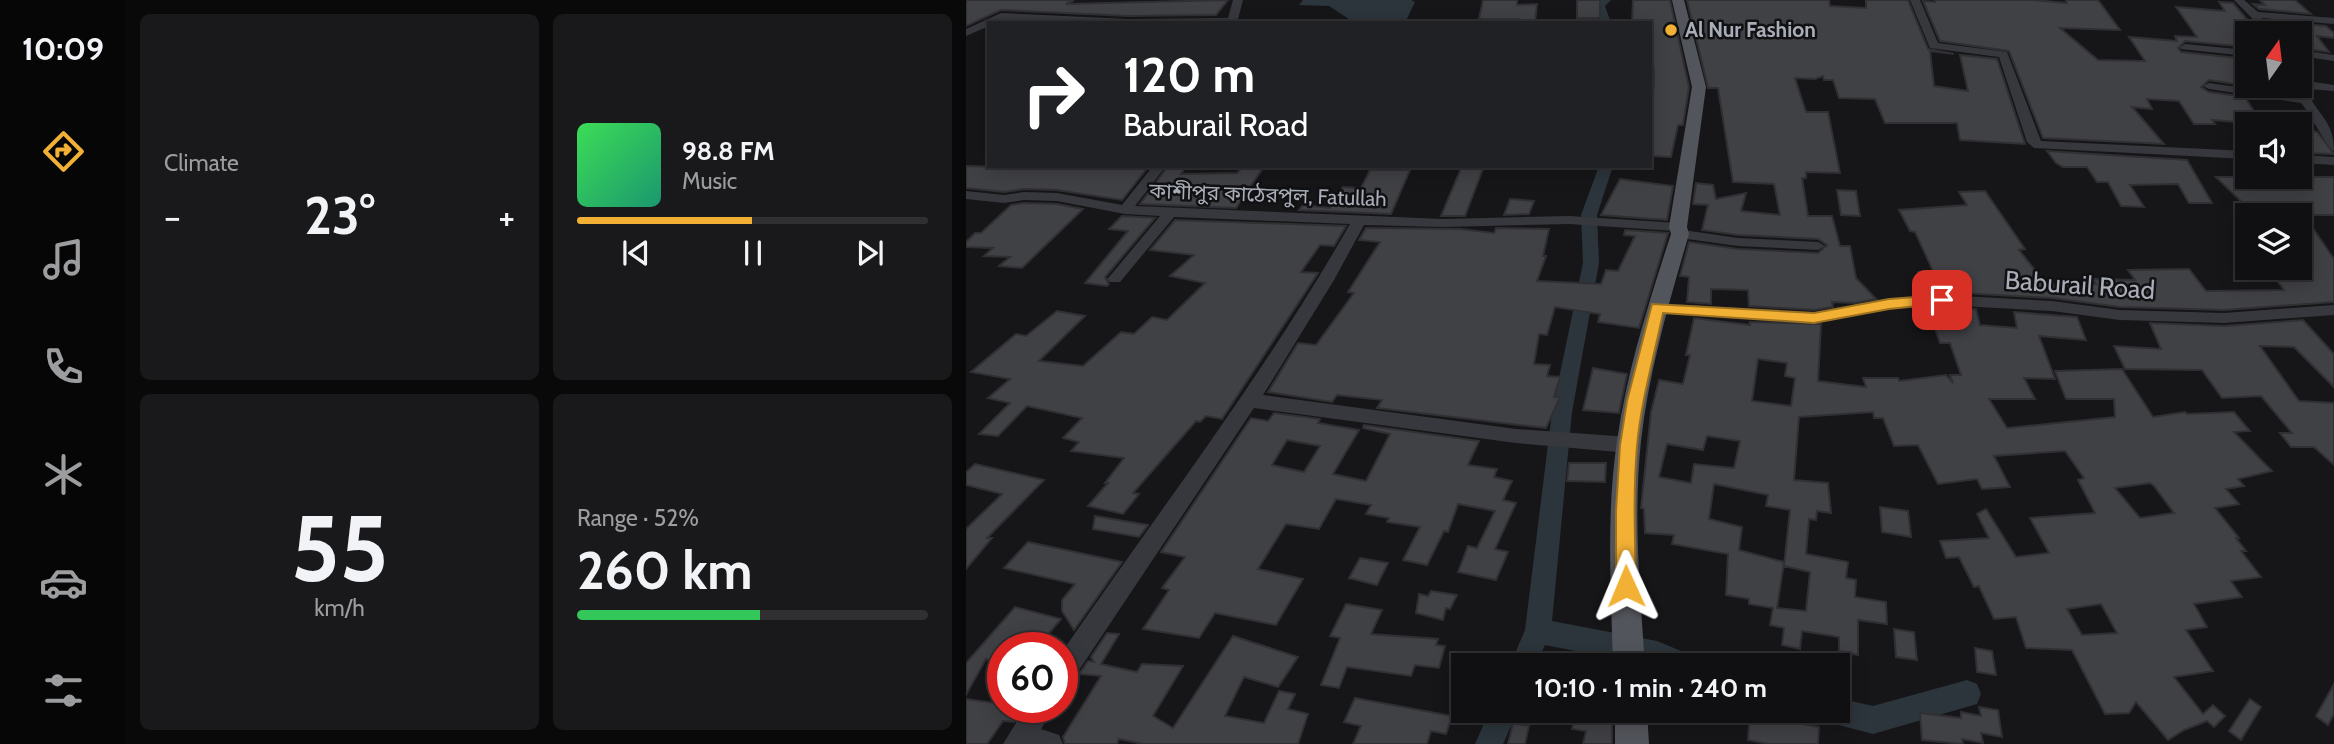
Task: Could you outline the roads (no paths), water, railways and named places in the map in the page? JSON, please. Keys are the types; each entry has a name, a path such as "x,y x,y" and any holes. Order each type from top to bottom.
{"main road":[{"path":"1628,653 1625,511 1629,445 1635,401 1679,231 1699,87 1678,0"},
{"path":"1631,723 1632,744"}],"street":[{"path":"1232,21 1238,0"},
{"path":"1915,0 1934,46 2003,54 2033,142 2038,145 2235,154"},
{"path":"2239,0 2259,21"},
{"path":"2255,15 2334,21"},
{"path":"991,21 1001,16 1045,21"},
{"path":"966,33 987,23"},
{"path":"2185,47 2235,52"},
{"path":"2312,55 2334,58"},
{"path":"2312,85 2334,88"},
{"path":"2209,86 2305,100 2320,118 2334,147"},
{"path":"2320,118 2334,120"},
{"path":"2312,160 2334,161"},
{"path":"1125,210 1158,168"},
{"name":"কাশীপুর কাঠেরপুল, Fatullah","path":"966,195 1004,199 1024,196 1057,197 1125,210 1170,213 1443,223 1569,220 1679,231 1738,242 1818,246"},
{"path":"1115,279 1170,213"},
{"path":"1078,648 1125,576 1249,400 1328,279 1359,220"},
{"name":"Baburail Road","path":"1657,308 1814,318 1889,304 1942,300 2052,306 2120,315 2224,318 2334,310"},
{"path":"1249,400 1516,436 1629,445"},
{"path":"1030,723 1018,741 1050,744"}],"waterway":[{"path":"1605,21 1600,6 1606,0"},
{"path":"1538,631 1562,412 1591,263 1589,215 1605,168"},
{"path":"1528,653 1538,631"},
{"path":"1538,631 1652,653"},
{"path":"1850,715 1873,720 1967,694"},
{"path":"1489,744 1498,723"}],"place":[{"name":"Al Nur Fashion","path":"1671,30"}]}
